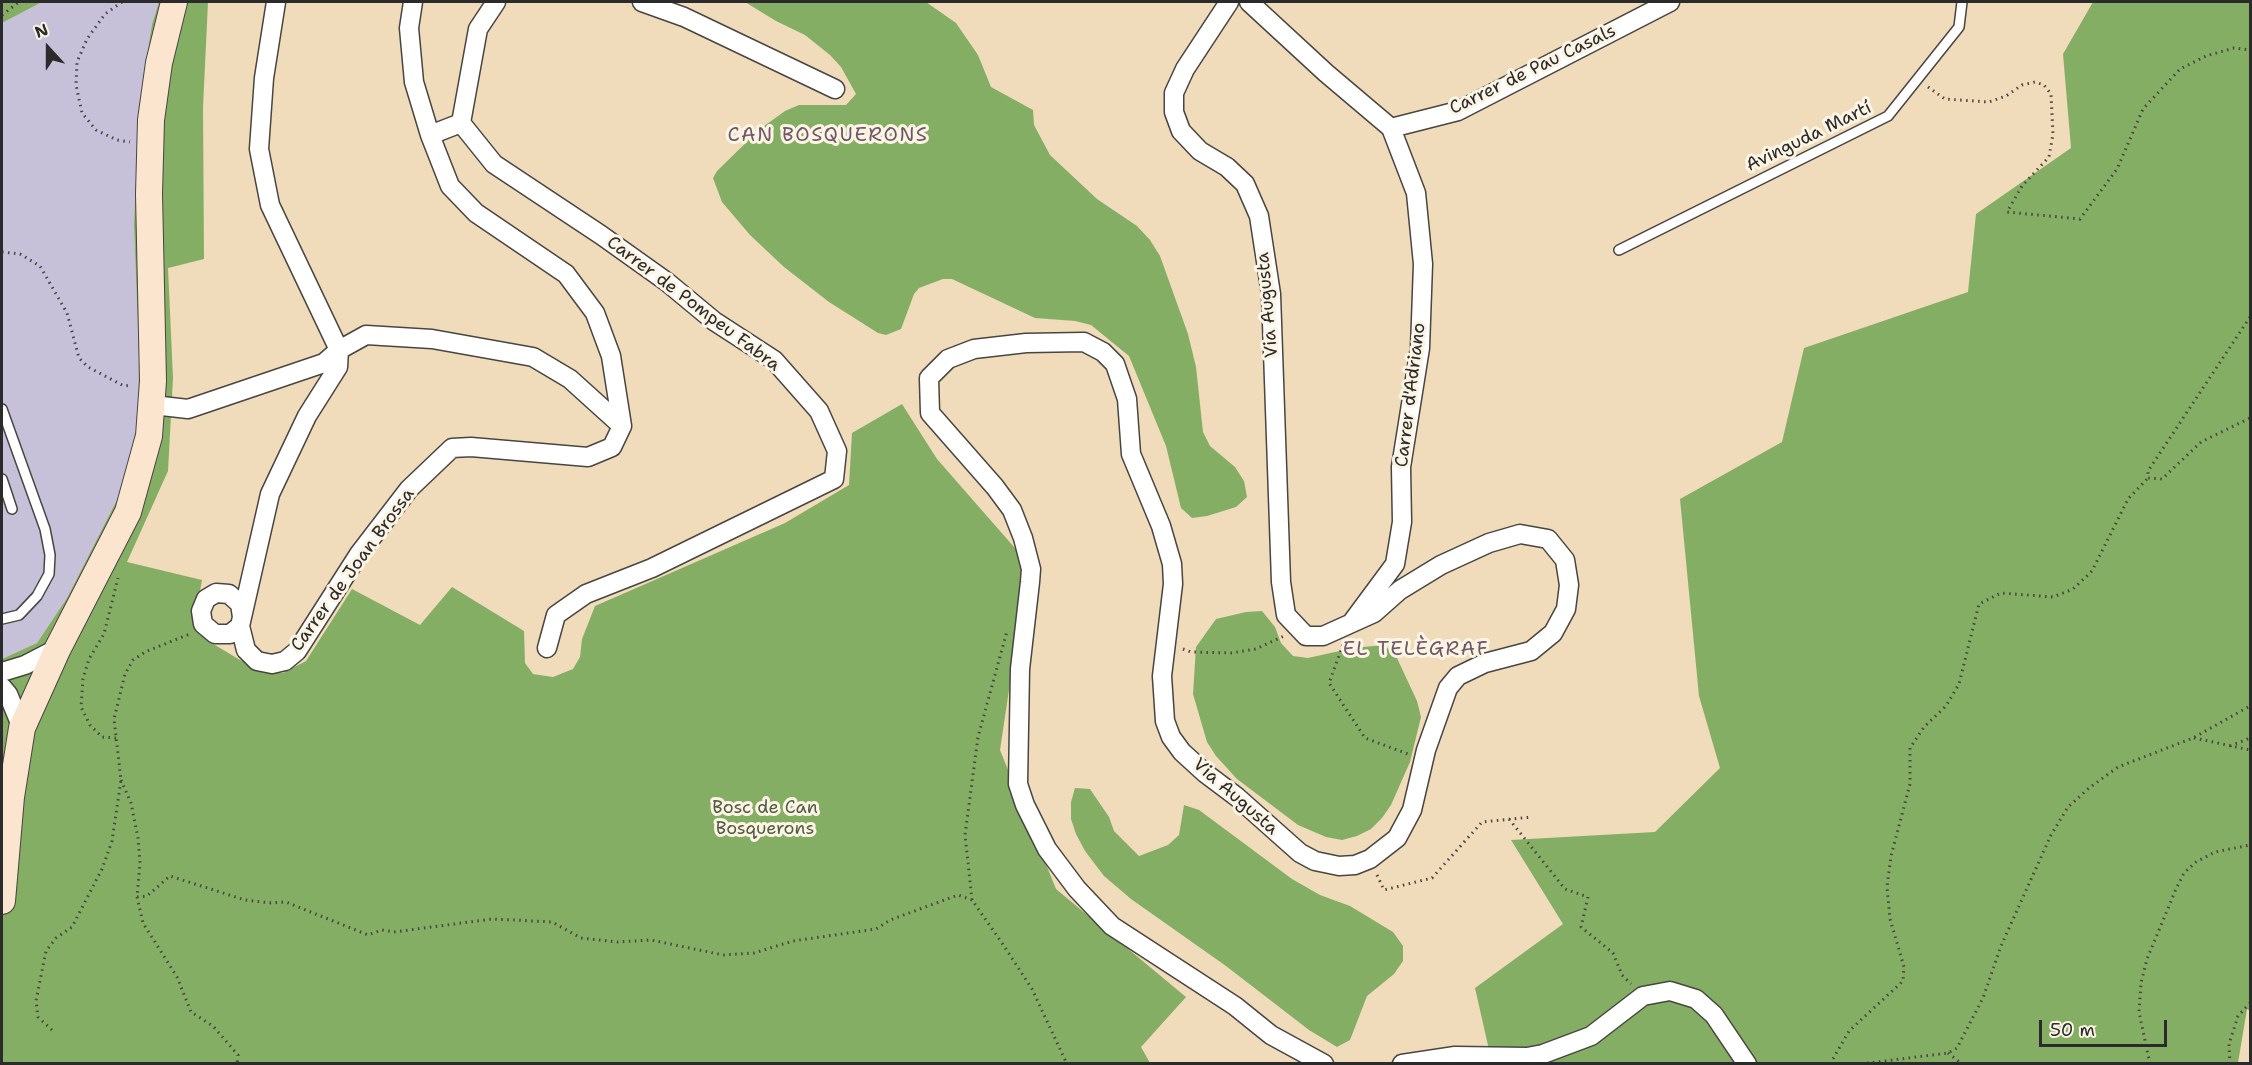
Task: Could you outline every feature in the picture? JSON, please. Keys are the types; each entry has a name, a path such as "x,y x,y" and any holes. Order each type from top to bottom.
{"street":[{"path":"2,901 11,797 22,728 58,648 128,512 143,465 153,405 149,142 157,72 174,2"},
{"path":"241,621 240,604 230,594 216,593 206,599 201,611 203,623 215,634 230,634 241,621 270,494 308,416 338,367 339,350 270,205 260,148 264,78 276,2"},
{"path":"413,2 409,28 414,82 430,135 450,186 476,213 566,274 595,314 611,356 622,426"},
{"path":"430,135 461,123 478,29 496,2"},
{"path":"642,2 684,17 835,89"},
{"name":"Via Augusta","path":"1229,2 1185,69 1174,93 1174,112 1181,131 1200,152 1227,167 1245,184 1259,216 1271,294 1281,582 1286,615 1306,636 1323,636 1350,626 1374,613 1415,579 1489,543 1520,534 1548,539 1565,560 1569,585 1566,609 1553,633 1531,651 1485,663 1458,676 1441,703 1412,810 1397,838 1370,860 1355,865 1339,866 1315,861 1300,853 1182,752 1171,736 1165,721 1162,676 1173,584 1172,564 1161,526 1131,454 1127,399 1115,364 1103,352 1084,342 974,349 948,360 929,378 930,413 1012,510 1030,569 1020,669 1018,784 1035,827 1056,863 1088,902 1112,926 1235,1006 1271,1035 1324,1064"},
{"name":"Carrer d'Adriano","path":"1249,2 1326,73 1391,128 1416,193 1423,264 1419,348 1401,467 1402,522 1395,564 1350,626"},
{"name":"Carrer de Pau Casals","path":"1391,128 1458,111 1670,2"},
{"name":"Carrer de Pompeu Fabra","path":"461,123 494,164 601,235 667,282 714,321 774,360 819,411 837,451 834,479 652,568 586,594 556,615 547,648"},
{"path":"153,405 188,409 324,363 339,350 366,335 432,339 533,357 570,379 622,426"},
{"name":"Carrer de Joan Brossa","path":"241,621 246,650 257,661 272,664 285,660 297,651 359,554 409,489 452,448 471,447 588,457 612,447 622,426"},
{"path":"2,672 25,665 58,648"},
{"path":"2,687 8,694 22,728"},
{"path":"1402,1064 1455,1056 1527,1057 1543,1054 1591,1035 1643,996 1670,991 1696,999 1722,1024 1747,1064"}],"lane":[{"name":"Avinguda Martí","path":"1619,250 1888,116 1959,27 1962,2"},
{"path":"2,409 45,529 50,555 49,574 37,596 19,615 2,619"},
{"path":"2,479 12,508"}],"path":[{"path":"2,15 19,2"},
{"path":"122,2 105,14 87,39 77,62 76,85 82,113 96,130 132,145 133,132"},
{"path":"1918,80 1945,99 1989,102 2006,96 2022,85 2035,82 2044,85 2051,94 2053,134 2049,157 2022,186 2007,212 2080,219 2117,169 2143,109 2180,69 2206,56 2234,48 2250,50"},
{"path":"2,252 20,254 40,266 68,313 79,358 88,367 124,386 130,386 135,380"},
{"path":"1830,1064 1849,1031 1903,981 1905,967 1890,919 1887,887 1891,856 1910,784 1910,748 1924,726 1946,706 1959,684 1979,604 2001,593 2053,597 2073,589 2092,571 2128,499 2148,478 2148,471 2250,317"},
{"path":"2148,478 2162,479 2200,442 2250,418"},
{"path":"110,548 120,556 118,579 104,634 86,669 81,707 90,725 102,736 116,738"},
{"path":"1025,610 1004,634 978,737 965,835 972,900 1032,989 1067,1064"},
{"path":"52,1030 38,1017 36,1000 46,951 56,938 72,927 102,869 112,841 121,780 114,720 125,674 133,660 145,652 190,634 203,623"},
{"path":"1350,626 1329,683 1365,738 1424,760"},
{"path":"1165,641 1191,652 1231,653 1256,649 1298,627"},
{"path":"1861,1064 1948,1053 1957,1048 1965,1037 1983,998 2001,946 2051,835 2068,807 2118,767 2193,738 2250,706"},
{"path":"2193,738 2250,750"},
{"path":"2229,746 2250,738"},
{"path":"121,780 131,803 138,838 140,863 137,897 143,923 177,977 191,1012 213,1026 238,1055 237,1064"},
{"path":"1370,860 1384,890 1432,878 1482,822 1532,817"},
{"path":"1509,819 1565,889 1588,897 1581,927 1613,953 1622,975 1643,996"},
{"path":"2150,1064 2139,1012 2141,982 2176,889 2184,873 2196,862 2215,852 2250,845"},
{"path":"137,897 147,896 170,876 245,900 286,902 368,935 382,930 394,933 492,919 552,922 581,938 618,942 651,940 723,955 753,953 793,942 876,929 890,920 907,916 940,900 958,895 972,900"},
{"path":"2230,1064 2229,1044 2238,1016 2250,1003"},
{"path":"1948,1053 1962,1064"}],"shaded area":[{"path":"42,2 159,2 152,24 139,107 134,226 139,356 138,421 121,492 67,598 37,643 2,659 2,23"}],"green space":[{"path":"2,2 42,2 2,23"},
{"name":"Bosc de Can Bosquerons","path":"159,2 208,2 203,107 204,259 168,268 173,378 168,471 127,562 202,580 195,618 205,639 260,672 283,673 306,661 352,589 420,625 452,587 524,631 525,663 533,674 553,677 573,669 580,657 582,639 595,606 785,523 849,485 852,433 902,404 937,459 1028,563 1000,750 1056,889 1186,997 1141,1047 1150,1063 2,1063 2,659 37,643 67,598 121,492 138,421 139,356 134,226 139,107 152,24"},
{"path":"745,2 926,2 956,23 978,55 991,87 1033,110 1034,125 1050,155 1097,199 1137,226 1160,256 1188,334 1196,367 1203,432 1210,446 1235,467 1244,481 1247,497 1236,507 1207,516 1192,518 1181,508 1166,446 1129,356 1091,325 1075,321 1035,318 952,279 943,279 919,288 914,294 901,329 886,335 878,333 829,302 784,267 750,235 722,202 713,178 717,171 760,129 785,111 799,105 846,105 856,94 841,67 830,55 805,35"},
{"path":"2093,2 2250,2 2250,1011 2247,1009 2238,1063 1492,1063 1475,988 1563,924 1511,840 1655,832 1720,768 1699,696 1680,499 1782,442 1804,348 1968,292 1976,214 2071,148 2063,54"},
{"path":"1262,611 1275,627 1281,643 1293,656 1308,658 1353,648 1384,645 1396,656 1417,701 1421,717 1410,762 1391,805 1371,829 1357,836 1342,840 1326,837 1298,825 1237,779 1216,756 1207,742 1193,694 1196,647 1216,619"},
{"path":"1075,788 1090,789 1109,817 1114,831 1139,856 1168,845 1179,835 1184,805 1199,810 1292,879 1320,895 1350,906 1393,932 1403,946 1403,961 1394,974 1367,996 1350,1040 1337,1047 1309,1030 1226,966 1131,899 1104,876 1085,851 1071,819 1071,802"}],"district":[{"name":"CAN BOSQUERONS","path":"828,136"},
{"name":"EL TELÈGRAF","path":"1416,650"}]}
